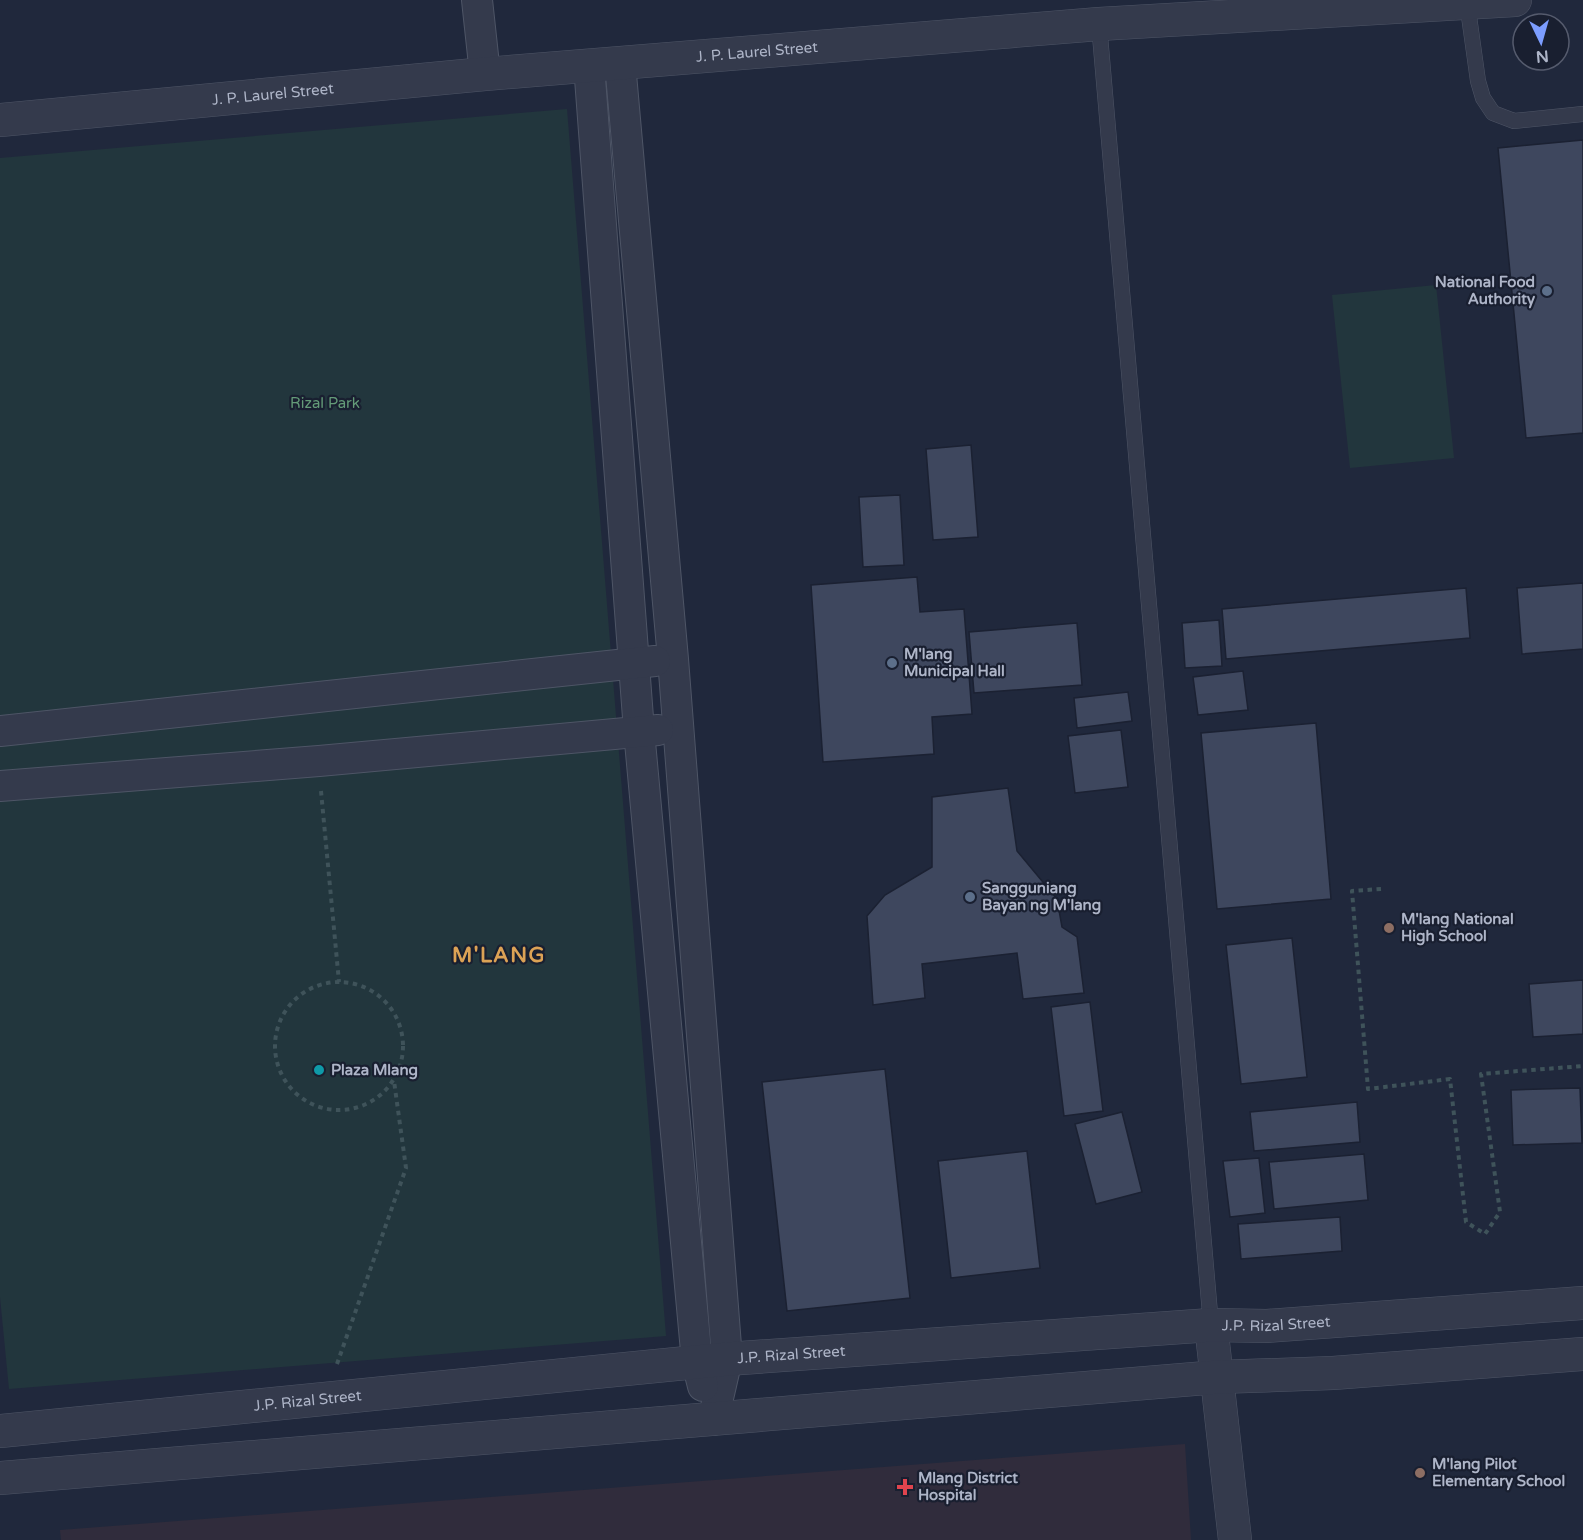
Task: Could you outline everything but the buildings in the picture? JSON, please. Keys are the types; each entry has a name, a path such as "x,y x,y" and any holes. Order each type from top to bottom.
{"street":[{"path":"477,0 485,74"},
{"name":"J. P. Laurel Street","path":"0,120 485,74 1099,24 1515,0"},
{"path":"605,64 673,659 712,1361 713,1420"},
{"path":"605,64 639,731 712,1361"},
{"path":"0,731 673,659"},
{"path":"0,786 319,761 678,729"},
{"name":"J.P. Rizal Street","path":"0,1431 712,1361 1211,1324 1267,1326 1583,1303"},
{"path":"1211,1324 1235,1540"},
{"path":"0,1478 1218,1377 1333,1373 1583,1354"}],"lane":[{"path":"1467,3 1478,81 1483,98 1493,113 1514,121 1583,114"},
{"path":"1099,24 1211,1324"}],"path":[{"path":"319,761 339,982"},
{"path":"1381,889 1352,891 1368,1089 1450,1079 1466,1222 1485,1234 1500,1212 1481,1074 1583,1066"},
{"path":"339,982 356,984 374,992 389,1005 399,1022 404,1042 402,1061 394,1080 382,1095 364,1105 345,1110 327,1109 295,1094 284,1080 277,1063 275,1046 278,1028 284,1013 294,1000 308,990 323,984 339,982"},
{"path":"325,1399 406,1168 394,1080"}],"shaded area":[{"name":"Mlang District Hospital","path":"1185,1444 1191,1540 61,1540 60,1530"}],"green space":[{"name":"Rizal Park","path":"567,109 666,1336 9,1389 0,1297 0,158"},
{"path":"1436,285 1454,458 1350,468 1332,295"}],"place":[{"name":"National Food Authority","path":"1547,291"},
{"name":"M'lang Municipal Hall","path":"892,663"},
{"name":"Sangguniang Bayan ng M'lang","path":"970,897"},
{"name":"M'lang National High School","path":"1389,928"},
{"name":"Plaza Mlang","path":"319,1070"},
{"name":"M'lang Pilot Elementary School","path":"1420,1473"},
{"name":"Mlang District Hospital","path":"905,1487"}],"district":[{"name":"M'LANG","path":"499,955"}]}
